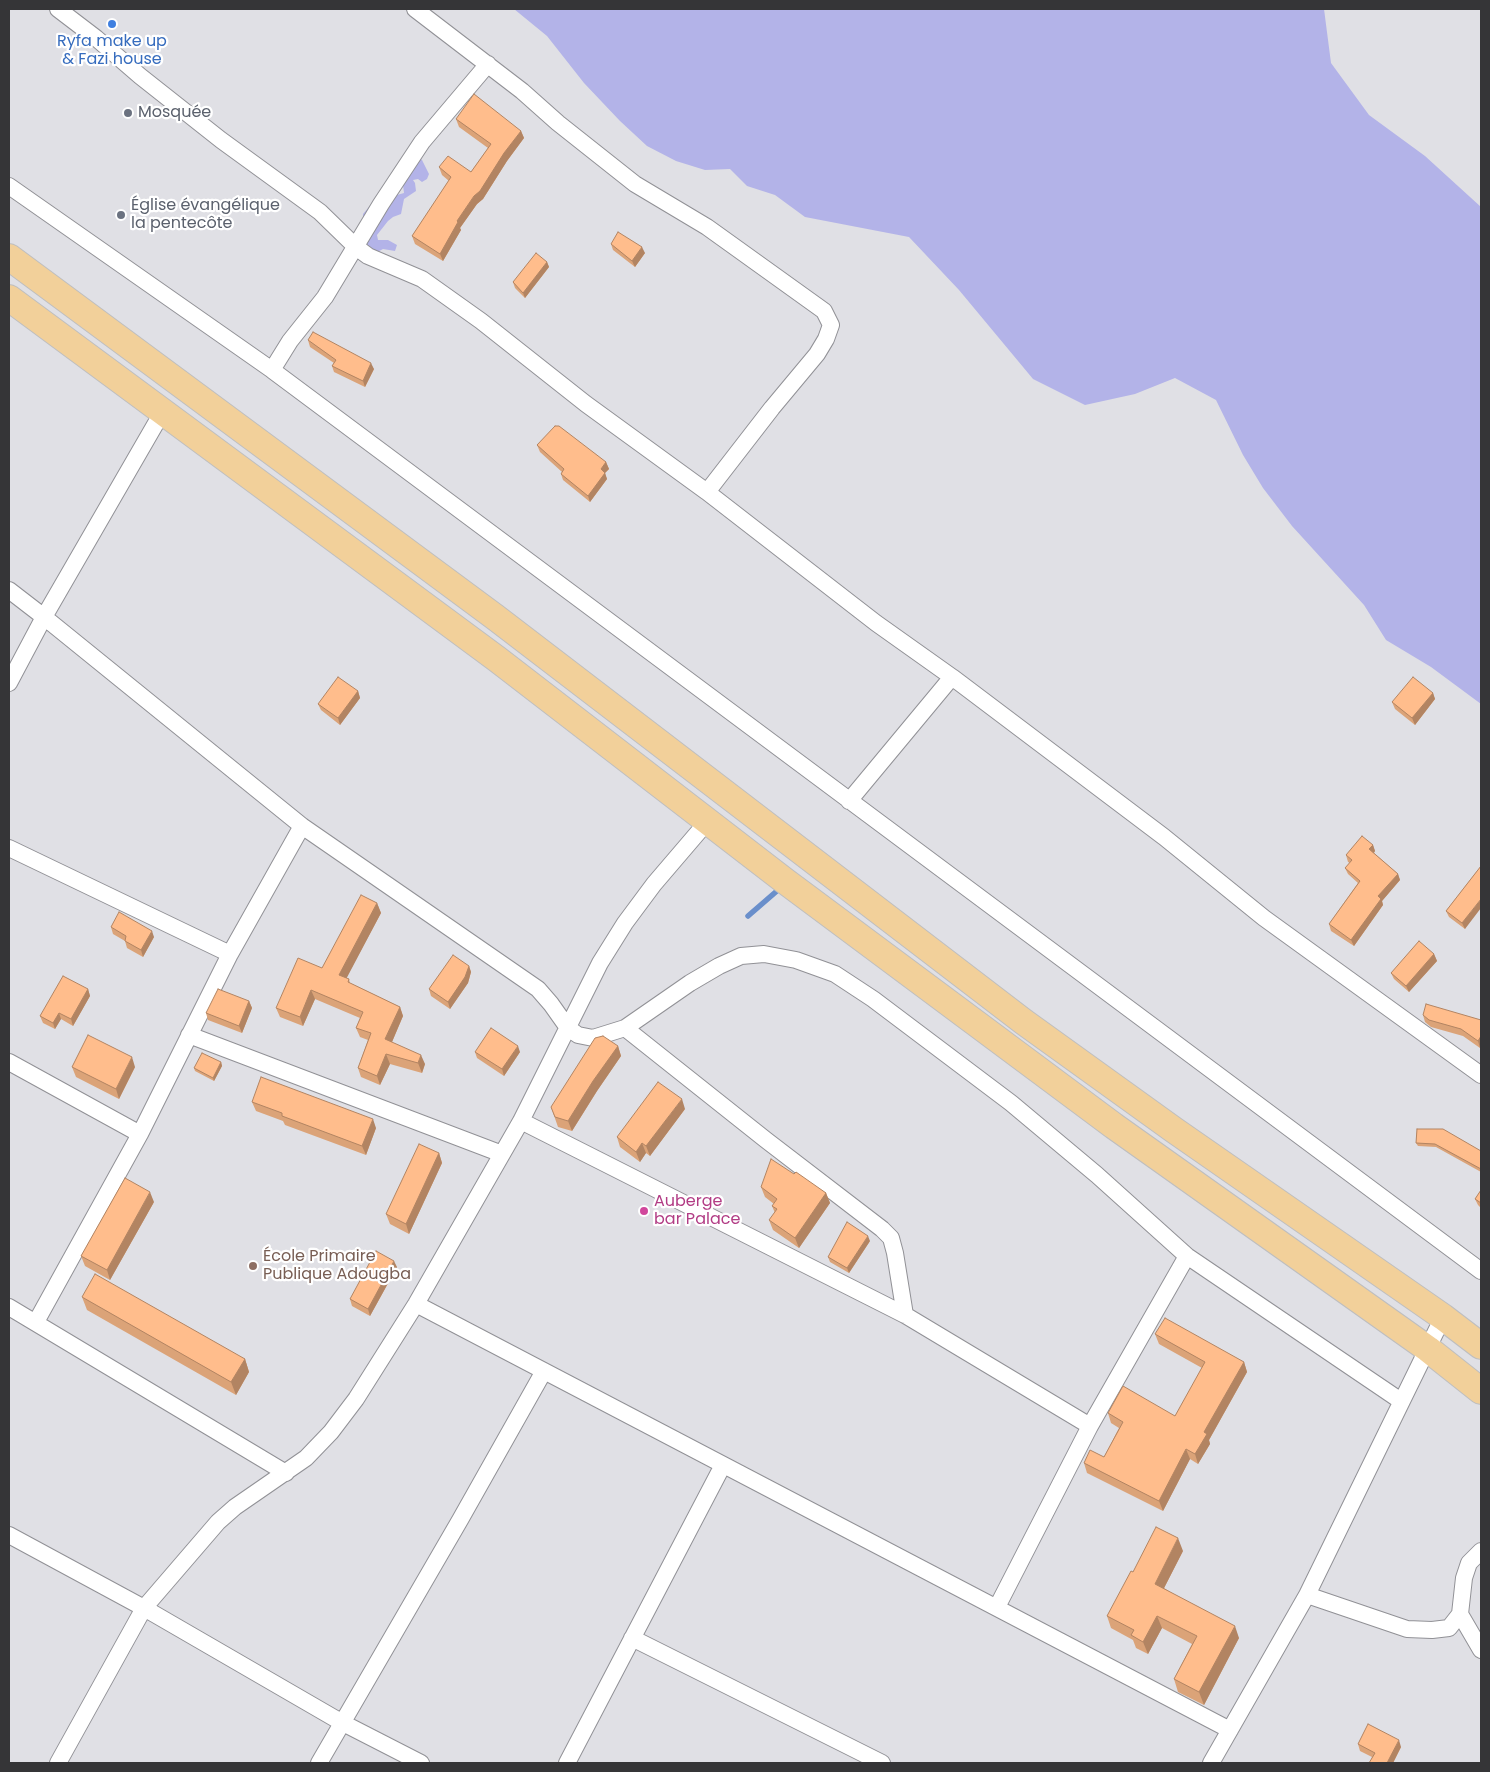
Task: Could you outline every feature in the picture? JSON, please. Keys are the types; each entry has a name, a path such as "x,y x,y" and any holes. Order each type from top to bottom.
{"main road":[{"path":"9,257 494,617 1024,1022 1174,1130 1443,1317 1481,1346"},
{"path":"9,298 497,659 707,822 1114,1126 1428,1349 1481,1391"}],"street":[{"path":"58,9 221,140 320,212 368,256 422,279 461,307 586,404 707,492 876,622 1164,837 1264,918 1481,1075"},
{"path":"415,9 488,64 602,159 635,184 707,227 824,311 831,325 826,339 817,354 772,408 707,492"},
{"path":"272,370 290,341 325,297 381,204 422,142 488,64"},
{"path":"9,186 272,370 1481,1271"},
{"path":"9,683 44,617 163,411"},
{"path":"9,590 302,826 538,989 568,1028 578,1035 592,1038 625,1028 690,983 741,956 764,954 796,960 835,974 873,999 1011,1103 1187,1256 1402,1401"},
{"path":"849,801 952,677"},
{"path":"58,1763 144,1608 218,1522 306,1458 356,1399 416,1304 521,1121 600,964 625,923 654,884 707,822"},
{"path":"36,1322 140,1134 230,954 302,826"},
{"path":"9,848 230,954"},
{"path":"625,1028 891,1238 905,1315"},
{"path":"189,1035 502,1154"},
{"path":"9,1062 140,1134"},
{"path":"521,1121 905,1315 1090,1426"},
{"path":"998,1607 1090,1426 1187,1256"},
{"path":"416,1304 1230,1730"},
{"path":"9,1307 286,1473"},
{"path":"1211,1763 1307,1595 1443,1317"},
{"path":"318,1763 460,1520 544,1371"},
{"path":"567,1763 723,1465"},
{"path":"9,1535 144,1608 342,1722 421,1763"},
{"path":"1307,1595 1407,1629 1432,1630 1449,1628 1460,1614 1464,1578 1469,1563 1481,1551"},
{"path":"1460,1614 1481,1650"},
{"path":"632,1638 882,1763"}],"shaded area":[{"path":"514,9 1324,9 1331,63 1369,115 1425,156 1481,207 1481,704 1431,667 1386,640 1364,605 1292,526 1263,488 1243,455 1216,400 1175,378 1135,394 1085,405 1033,379 959,290 909,237 805,217 775,195 747,186 730,169 705,170 676,161 647,146 584,83 547,36"},
{"path":"417,155 422,160 429,174 427,179 422,182 418,179 413,180 416,191 404,199 401,214 388,221 377,235 378,240 388,240 397,245 395,251 383,249 372,255 357,231 363,224 363,214 381,192 390,197 404,193 403,185"}],"building":[{"path":"474,94 521,131 457,221 440,254 412,236 451,177 439,167 448,156 471,172 491,144 456,119"},
{"path":"618,232 642,247 632,261 611,244"},
{"path":"536,253 547,262 523,293 513,282"},
{"path":"313,332 371,363 363,381 332,366 336,360 308,340"},
{"path":"555,426 559,426 606,462 601,469 605,473 588,496 561,474 564,469 537,445"},
{"path":"338,677 358,691 338,718 318,704"},
{"path":"1413,677 1433,693 1412,718 1392,702"},
{"path":"1362,836 1373,845 1369,849 1398,874 1378,896 1381,899 1351,940 1329,924 1360,881 1345,868 1352,860 1346,855"},
{"path":"1481,866 1481,899 1462,923 1446,911"},
{"path":"361,895 377,903 339,975 349,979 348,982 400,1007 385,1039 421,1055 418,1063 386,1054 377,1076 358,1068 371,1033 356,1028 363,1012 311,990 300,1017 276,1008 298,958 322,968"},
{"path":"119,912 152,931 141,950 125,941 126,936 111,927"},
{"path":"1419,941 1434,954 1406,986 1391,973"},
{"path":"453,955 469,966 465,977 448,1002 429,989"},
{"path":"63,976 88,989 71,1019 59,1013 53,1023 40,1016"},
{"path":"218,989 249,1001 239,1026 206,1013"},
{"path":"1426,1004 1481,1020 1481,1036 1478,1041 1461,1029 1429,1020 1423,1015"},
{"path":"491,1028 518,1046 502,1069 475,1052"},
{"path":"88,1035 132,1057 116,1089 72,1067"},
{"path":"603,1036 618,1046 568,1121 555,1117 551,1107 595,1038"},
{"path":"202,1053 221,1062 213,1078 194,1068"},
{"path":"261,1077 373,1119 362,1146 282,1116 282,1113 252,1102"},
{"path":"658,1082 682,1099 646,1146 642,1143 636,1152 617,1137"},
{"path":"1417,1129 1443,1129 1481,1151 1481,1169 1435,1144 1416,1143"},
{"path":"419,1144 439,1153 406,1224 386,1214"},
{"path":"771,1159 794,1174 796,1172 826,1193 795,1238 769,1220 777,1209 772,1206 777,1199 761,1187"},
{"path":"125,1178 150,1192 107,1270 81,1256"},
{"path":"1481,1190 1481,1203 1475,1199"},
{"path":"847,1222 868,1236 847,1268 828,1257"},
{"path":"376,1251 394,1261 368,1309 350,1299"},
{"path":"95,1274 245,1359 231,1382 82,1297"},
{"path":"1165,1318 1244,1362 1204,1432 1207,1434 1195,1454 1186,1449 1159,1501 1084,1463 1090,1450 1104,1457 1123,1422 1108,1413 1123,1386 1175,1416 1205,1362 1155,1334"},
{"path":"1156,1527 1178,1538 1155,1584 1235,1626 1199,1692 1174,1679 1197,1636 1157,1616 1143,1642 1131,1635 1134,1630 1107,1616 1131,1571 1133,1572"},
{"path":"1368,1724 1399,1740 1387,1763 1369,1763 1375,1753 1358,1744"}],"waterway":[{"path":"748,916 778,890"}],"place":[{"name":"Ryfa make up & Fazi house","path":"112,24"},
{"name":"Mosquée","path":"128,113"},
{"name":"Église évangélique la pentecôte","path":"121,215"},
{"name":"Auberge bar Palace","path":"644,1211"},
{"name":"École Primaire Publique Adougba","path":"253,1266"}]}
